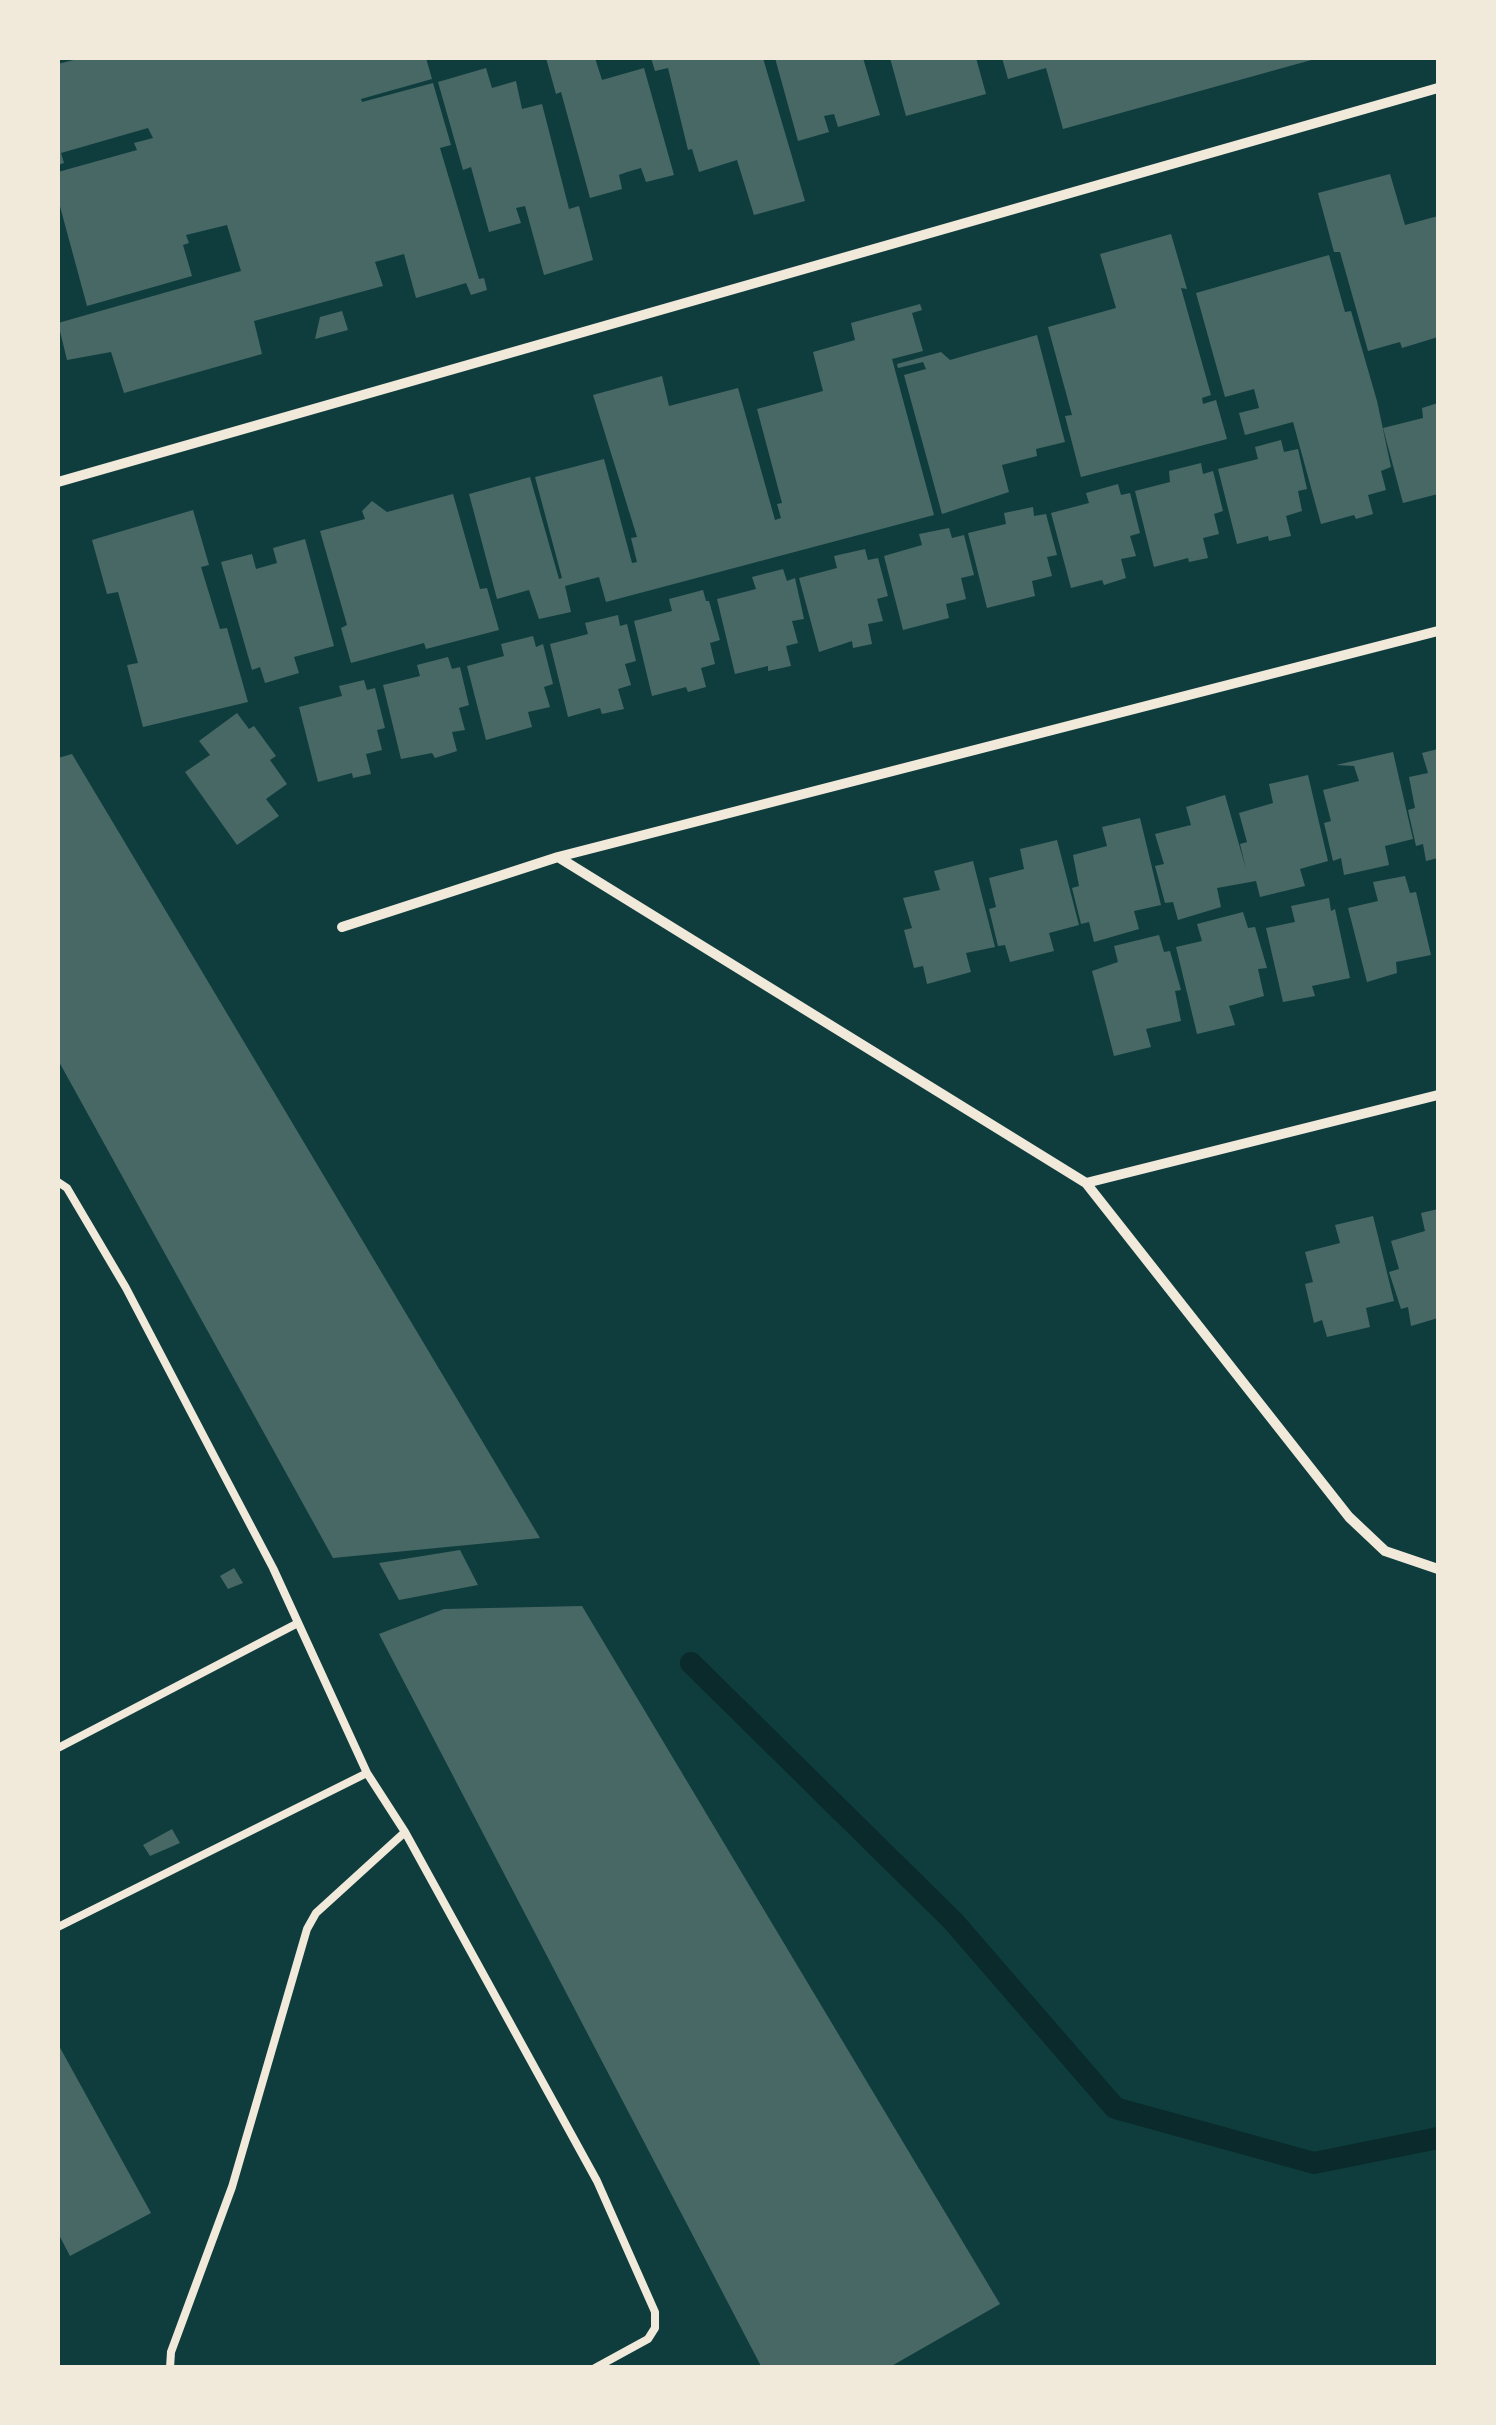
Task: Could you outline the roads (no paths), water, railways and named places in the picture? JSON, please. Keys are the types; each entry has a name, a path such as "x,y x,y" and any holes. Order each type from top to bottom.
{"street":[{"path":"58,482 1438,88"},
{"path":"342,927 558,857 1438,632"},
{"path":"558,857 1086,1183 1349,1516 1384,1551 1438,1570"},
{"path":"1086,1183 1438,1095"}],"lane":[{"path":"58,1182 67,1188 126,1288 298,1623 367,1773 405,1832 597,2181 655,2312 655,2328 648,2339 596,2368"},
{"path":"58,1748 298,1623"},
{"path":"58,1927 367,1773"},
{"path":"170,2368 171,2352 232,2187 307,1929 316,1913 405,1832"}],"waterway":[{"path":"691,1663 953,1921 1115,2108 1314,2163 1438,2138"}]}
